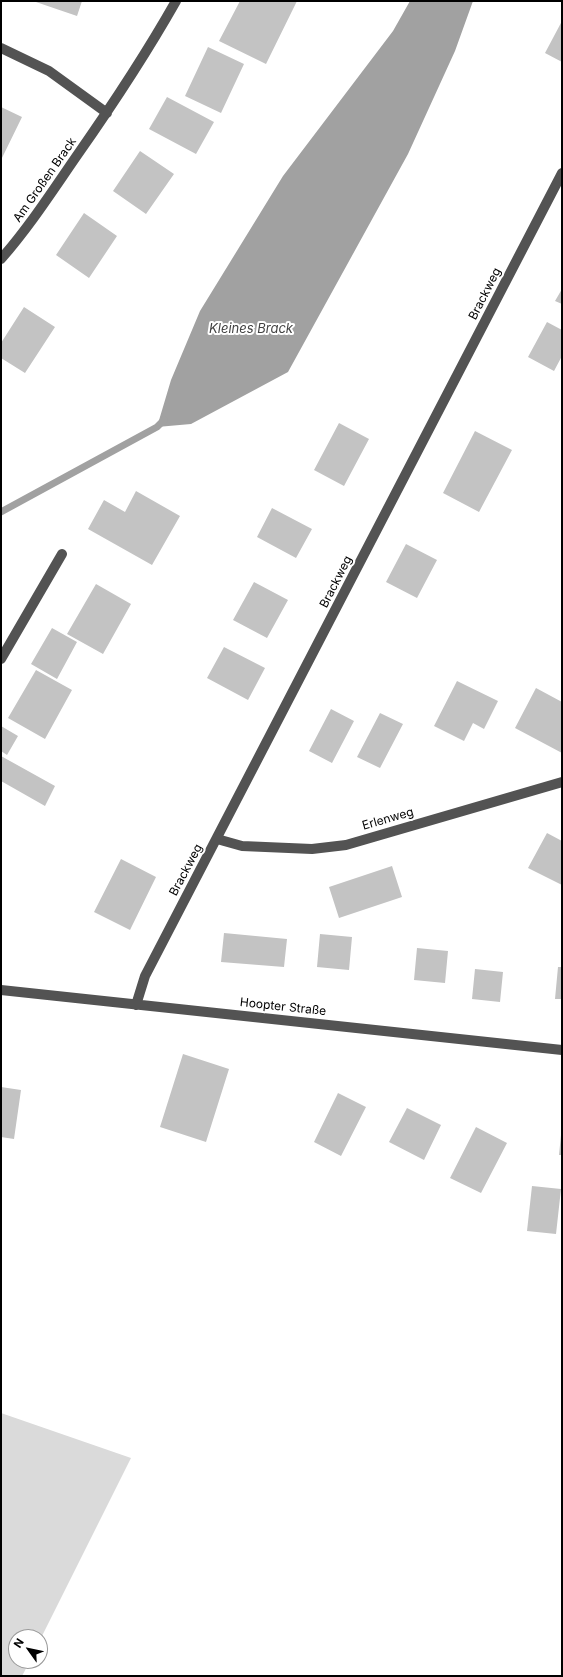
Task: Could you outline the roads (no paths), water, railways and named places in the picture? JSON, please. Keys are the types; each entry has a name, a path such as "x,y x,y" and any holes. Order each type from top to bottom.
{"street":[{"name":"Am Großen Brack","path":"1,259 24,232 107,113 153,42 176,1"},
{"path":"1,48 49,71 107,113"},
{"name":"Brackweg","path":"136,1005 146,976 562,173"},
{"path":"1,659 62,554"},
{"name":"Erlenweg","path":"217,839 242,846 312,849 346,845 562,782"},
{"name":"Hoopter Straße","path":"1,990 562,1050"}],"water":[{"name":"Kleines Brack","path":"410,1 473,1 455,51 408,154 288,372 191,424 157,427 171,380 200,311 283,176 393,31"}],"waterway":[{"path":"1,512 157,427 164,420"}]}
